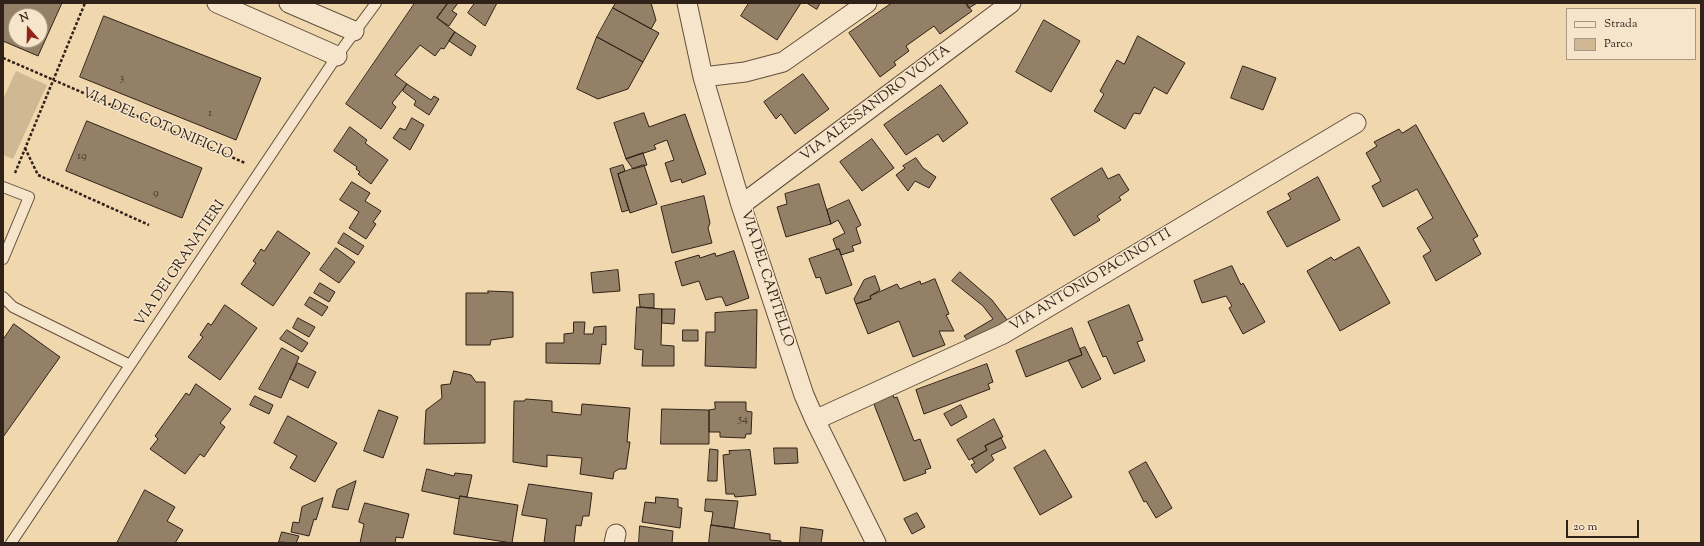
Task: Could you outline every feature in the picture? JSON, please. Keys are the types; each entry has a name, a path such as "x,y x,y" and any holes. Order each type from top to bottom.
{"street":[{"path":"216,3 337,56"},
{"path":"289,3 354,31"},
{"name":"VIA DEL CAPITELLO","path":"687,3 703,77 741,205 804,395 876,543"},
{"path":"703,77 745,72 784,62 867,3"},
{"name":"VIA ALESSANDRO VOLTA","path":"741,205 1011,3"},
{"name":"VIA ANTONIO PACINOTTI","path":"815,420 1003,334 1356,123"}],"lane":[{"name":"VIA DEI GRANATIERI","path":"10,543 337,56 376,3"},
{"path":"3,259 29,197 5,188"},
{"path":"3,297 13,307 130,365"}],"path":[{"path":"5,188 25,147 85,3"},
{"name":"VIA DEL COTONIFICIO","path":"3,58 261,170"},
{"path":"25,147 38,175 149,225"}],"green space":[{"path":"16,71 47,85 13,159 3,155 3,99"}],"building":[{"path":"3,3 62,3 48,34 48,8 8,8 8,43 3,41"},
{"path":"415,3 448,3 437,18 455,32 444,49 441,48 435,56 420,45 395,75 407,84 392,103 396,107 381,129 346,104"},
{"path":"448,3 458,3 452,11 457,14 449,26 437,18"},
{"path":"475,3 497,3 485,26 468,13"},
{"path":"616,3 651,3 656,20 651,29 613,8"},
{"path":"749,3 801,3 777,40 741,16"},
{"path":"807,3 820,3 817,9"},
{"path":"892,3 966,3 972,11 940,34 934,26 906,46 909,51 894,62 896,65 880,77 849,33"},
{"path":"966,3 977,3 969,8"},
{"path":"613,8 659,33 643,62 597,37"},
{"path":"104,16 261,78 236,140 80,77"},
{"path":"1044,20 1080,41 1051,92 1016,72"},
{"path":"455,32 476,46 471,56 449,41"},
{"path":"1138,36 1185,63 1167,94 1154,87 1140,114 1134,113 1125,129 1094,111 1104,94 1100,91 1117,60 1124,64"},
{"path":"597,37 643,62 628,89 598,99 577,89"},
{"path":"19,48 42,48 38,56"},
{"path":"1243,66 1276,78 1263,110 1231,98"},
{"path":"803,74 829,109 795,134 781,114 776,119 764,102"},
{"path":"407,84 431,100 434,96 439,99 429,115 414,105 416,101 403,91"},
{"path":"941,85 968,123 943,142 938,134 906,155 884,125"},
{"path":"644,113 649,127 685,114 706,174 682,183 681,179 671,182 665,163 674,160 667,140 654,145 656,149 626,159 614,123"},
{"path":"412,118 424,125 410,150 393,138 400,128 405,130"},
{"path":"87,121 202,168 182,218 66,171"},
{"path":"1416,125 1478,236 1473,239 1481,254 1436,281 1423,256 1431,251 1417,228 1433,218 1417,189 1383,207 1372,186 1381,181 1366,153 1377,146 1374,142 1399,129 1402,133"},
{"path":"350,127 367,140 365,143 388,160 371,184 358,174 360,172 356,169 357,167 334,151"},
{"path":"872,139 894,168 862,191 840,162"},
{"path":"643,153 647,165 633,169 626,159"},
{"path":"916,158 923,168 936,177 929,188 915,181 908,191 896,175 905,168 903,166"},
{"path":"623,165 625,171 618,174 629,210 622,212 610,169"},
{"path":"644,165 657,204 630,213 618,174"},
{"path":"1102,168 1108,179 1119,174 1129,190 1119,197 1121,200 1097,216 1100,220 1074,236 1051,199"},
{"path":"1318,177 1340,220 1287,247 1267,212 1291,199 1288,194"},
{"path":"352,182 370,193 365,201 381,211 373,222 376,224 366,239 349,228 359,212 340,200"},
{"path":"819,184 831,224 786,237 777,207 787,204 785,194"},
{"path":"704,196 710,223 708,228 712,243 672,253 661,207"},
{"path":"849,200 861,225 856,228 861,243 852,246 854,251 841,255 839,249 837,250 833,239 845,233 838,220 831,224 827,210"},
{"path":"278,231 310,253 273,306 241,284 256,263 253,261 261,249 264,251"},
{"path":"344,233 364,246 358,255 338,243"},
{"path":"1359,247 1390,303 1340,331 1307,271 1331,257 1334,260"},
{"path":"336,248 355,262 339,283 320,270"},
{"path":"839,249 852,285 826,294 820,277 816,278 809,259"},
{"path":"734,251 749,298 726,306 722,297 706,300 699,281 682,286 675,262 699,255 700,258 715,253 716,256"},
{"path":"1232,266 1241,285 1243,283 1265,322 1243,334 1229,308 1232,306 1226,296 1202,303 1194,281"},
{"path":"618,270 620,291 593,293 591,273"},
{"path":"960,272 992,300 1008,321 968,341 964,336 993,319 983,306 952,281"},
{"path":"875,276 880,290 870,296 871,299 856,304 854,299 864,280"},
{"path":"935,279 949,314 946,315 954,331 939,331 945,345 913,357 899,321 868,334 856,304 871,299 870,296 897,284 900,289 920,281 921,284"},
{"path":"320,283 335,292 329,302 314,293"},
{"path":"488,291 513,292 513,337 491,340 490,345 466,345 466,293 488,293"},
{"path":"654,294 654,308 640,307 639,295"},
{"path":"310,297 328,307 322,316 305,305"},
{"path":"225,305 257,328 220,380 188,357 203,337 200,335 208,323 211,325"},
{"path":"1129,305 1143,340 1137,342 1145,361 1114,374 1106,356 1103,357 1088,322"},
{"path":"637,307 662,309 661,345 674,346 674,366 642,366 643,350 635,349"},
{"path":"662,309 675,309 674,324 662,323"},
{"path":"757,310 756,368 705,366 706,332 715,332 715,313"},
{"path":"298,318 315,327 309,337 293,328"},
{"path":"574,322 585,322 584,334 593,334 594,327 606,326 606,345 602,344 600,364 546,363 546,343 564,343 564,334 573,333"},
{"path":"14,324 60,357 3,437 3,340"},
{"path":"1072,328 1082,355 1026,377 1016,351"},
{"path":"287,330 308,343 302,352 280,339"},
{"path":"683,330 698,330 698,341 683,341"},
{"path":"1085,347 1101,379 1082,388 1068,360 1082,355 1080,349"},
{"path":"282,348 299,357 281,398 259,389"},
{"path":"298,363 316,372 308,388 290,379"},
{"path":"987,364 993,382 988,384 990,389 924,414 916,390"},
{"path":"454,371 471,375 476,382 485,382 485,443 424,444 426,410 442,398 441,385 450,384"},
{"path":"196,384 231,409 220,423 225,427 204,457 200,454 185,474 150,449 158,439 155,436 186,393 189,395"},
{"path":"893,395 894,398 897,397 914,441 920,439 931,468 925,470 926,473 904,481 874,402"},
{"path":"255,396 273,405 269,414 250,405"},
{"path":"526,399 552,401 552,412 581,415 582,404 630,408 627,442 630,442 626,469 619,469 614,472 613,479 580,474 582,458 547,455 547,467 513,462 514,401 524,401"},
{"path":"715,402 746,402 746,411 752,412 751,434 746,434 745,438 720,437 720,432 709,432 709,410 715,409"},
{"path":"961,405 967,417 951,426 944,414"},
{"path":"662,409 709,410 709,444 661,444"},
{"path":"379,410 398,417 383,458 364,451"},
{"path":"288,416 337,443 315,482 290,468 297,456 274,443"},
{"path":"994,419 1003,437 985,446 987,450 969,460 957,440"},
{"path":"1001,438 1006,448 991,455 994,460 976,473 971,465 975,463 972,459 987,450 985,446"},
{"path":"774,448 797,448 798,463 775,464"},
{"path":"710,449 718,450 717,481 708,481"},
{"path":"750,450 756,495 735,497 734,494 726,494 723,455 730,454 729,451"},
{"path":"1045,450 1072,497 1040,515 1014,468"},
{"path":"1146,462 1172,508 1156,518 1146,501 1144,502 1129,472"},
{"path":"427,469 454,476 455,473 472,475 467,497 460,496 459,499 422,491"},
{"path":"356,481 348,510 332,507 337,490"},
{"path":"529,484 592,493 589,516 583,516 581,526 576,525 574,543 544,543 547,519 522,515"},
{"path":"145,490 175,507 167,521 183,530 175,543 117,543"},
{"path":"460,496 518,505 512,543 454,534"},
{"path":"656,497 678,499 678,507 682,508 680,528 642,522 645,502 655,503"},
{"path":"323,498 309,536 291,532 293,522 299,523 302,507"},
{"path":"706,499 738,501 734,528 711,525 713,512 705,511"},
{"path":"365,503 409,514 403,538 396,537 395,543 360,543 364,524 359,522"},
{"path":"917,513 925,527 912,534 904,519"},
{"path":"711,525 770,534 770,540 781,541 781,543 709,543"},
{"path":"640,526 673,531 672,543 639,543"},
{"path":"801,527 823,530 821,543 800,543"},
{"path":"282,532 299,536 296,543 279,542"}]}
